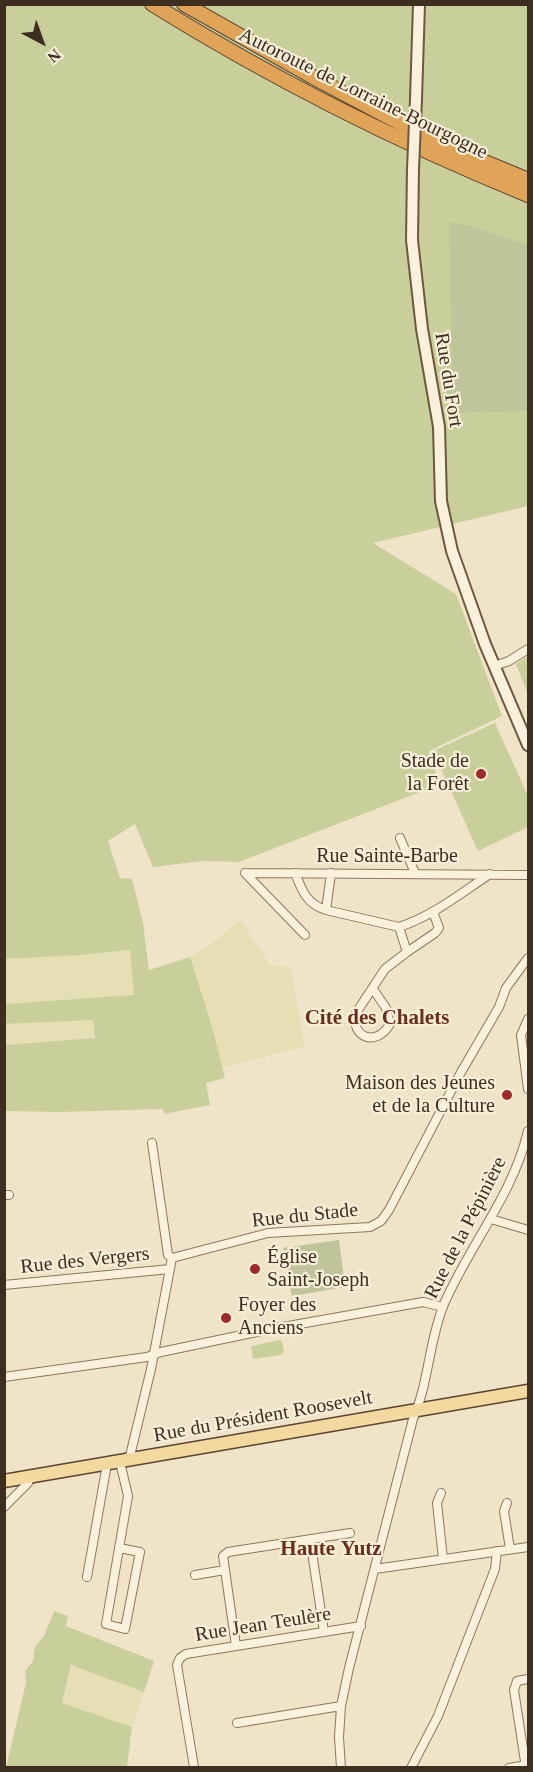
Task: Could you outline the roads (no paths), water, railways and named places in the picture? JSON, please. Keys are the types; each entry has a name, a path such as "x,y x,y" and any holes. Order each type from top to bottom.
{"highway":[{"name":"Autoroute de Lorraine-Bourgogne","path":"152,4 310,93 398,137 528,195"},
{"name":"Autoroute de Lorraine-Bourgogne","path":"188,6 312,77 434,141 528,180"}],"main road":[{"name":"Rue du Président Roosevelt","path":"4,1481 528,1391"}],"street":[{"name":"Rue du Fort","path":"419,4 412,240 422,330 440,427 441,501 452,550 494,666 528,745"},
{"path":"494,666 509,661 528,649"},
{"path":"400,838 415,873"},
{"name":"Rue Sainte-Barbe","path":"305,935 244,873 528,875"},
{"path":"295,873 302,891 309,901 319,908 399,927 421,919 490,874"},
{"path":"326,910 331,873"},
{"path":"373,988 386,1008 390,1024 378,1037 370,1038 356,1027 354,1020 356,1013 385,969 439,928 433,912"},
{"path":"399,927 407,952"},
{"name":"Rue du Stade","path":"172,1258 268,1233 370,1227 381,1221 389,1210 460,1074 499,1007 506,988 528,958"},
{"path":"528,1019 522,1035 528,1089"},
{"name":"Rue de la Pépinière","path":"341,1767 339,1737 341,1706 349,1668 443,1307 513,1179 528,1131"},
{"path":"119,1548 140,1552 125,1629 106,1624 119,1548 128,1496 124,1461 154,1355 172,1258 168,1255 152,1143"},
{"path":"492,1219 528,1230"},
{"name":"Rue des Vergers","path":"4,1286 170,1269"},
{"path":"4,1377 154,1355 266,1330 423,1302 443,1307"},
{"path":"87,1577 107,1464"},
{"path":"4,1507 28,1483 30,1477"},
{"path":"441,1493 437,1503 442,1559"},
{"path":"507,1503 504,1511 510,1549"},
{"path":"236,1646 223,1556 228,1552 350,1533"},
{"path":"310,1539 324,1632"},
{"path":"375,1569 528,1546"},
{"path":"411,1767 438,1716 495,1569 496,1551"},
{"path":"195,1575 225,1570"},
{"name":"Rue Jean Teulère","path":"194,1767 177,1665 180,1658 186,1654 361,1626"},
{"path":"509,1767 526,1766 514,1690 517,1681 528,1678"},
{"path":"237,1723 341,1706"}],"place":[{"name":"Stade de la Forêt","path":"481,774"},
{"name":"Maison des Jeunes et de la Culture","path":"507,1095"},
{"name":"Église Saint-Joseph","path":"255,1269"},
{"name":"Foyer des Anciens","path":"226,1318"}],"district":[{"name":"Cité des Chalets","path":"377,1019"},
{"name":"Haute Yutz","path":"331,1550"}]}
